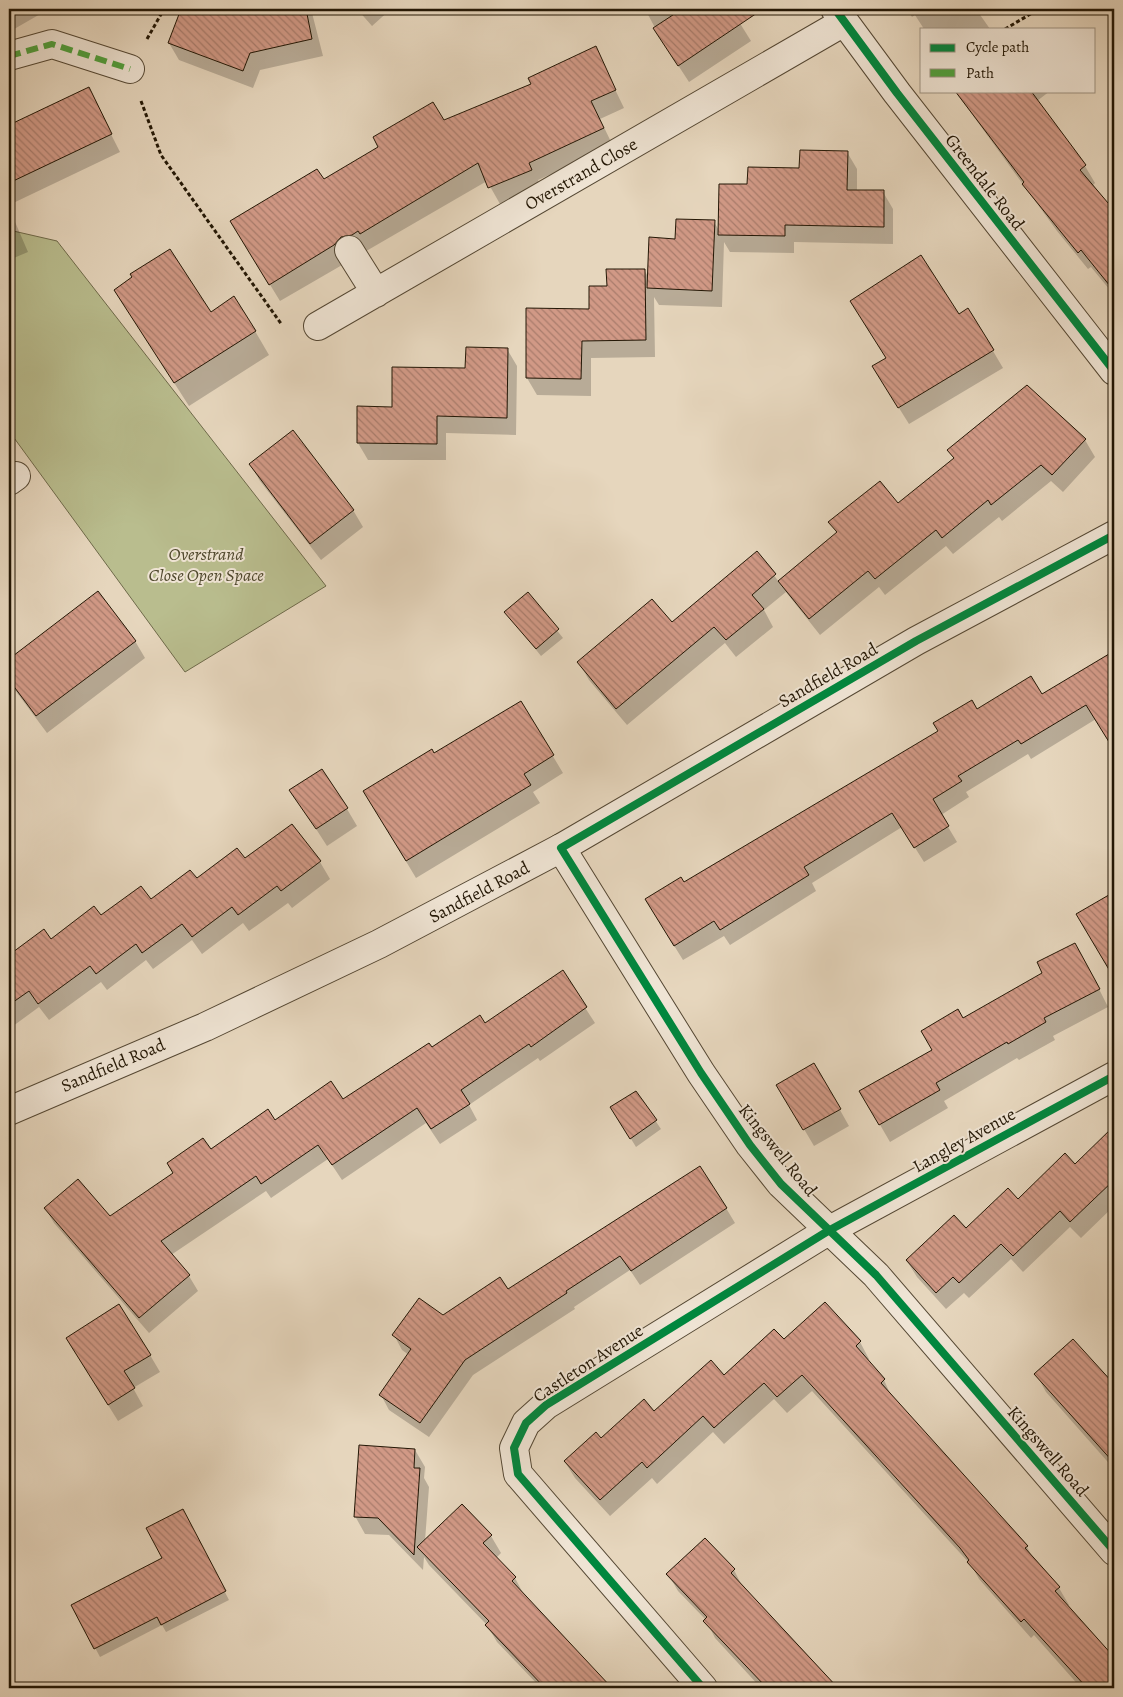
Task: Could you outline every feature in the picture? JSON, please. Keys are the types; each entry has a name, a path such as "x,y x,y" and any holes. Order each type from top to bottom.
{"street":[{"name":"Overstrand Close","path":"318,326 839,16"},
{"name":"Greendale Road","path":"839,16 1114,371"},
{"path":"9,56 52,44 130,69"},
{"path":"349,250 376,293"},
{"name":"Sandfield Road","path":"9,1111 204,1027 344,961 561,848 916,641 1114,535"},
{"name":"Kingswell Road","path":"561,848 701,1073 750,1145 781,1184 876,1275 1114,1550"},
{"name":"Langley Avenue","path":"828,1231 1114,1076"},
{"name":"Castleton Avenue","path":"703,1688 518,1474 514,1448 526,1423 546,1405 828,1231"}],"path":[{"path":"1007,28 1039,9"},
{"path":"130,69 161,155 295,343 318,326"}],"green space":[{"name":"Overstrand Close Open Space","path":"9,230 57,241 326,586 185,672 9,431 9,252 12,249 9,242"}],"building":[{"path":"181,9 306,9 312,39 250,53 243,71 168,43"},
{"path":"682,9 763,9 678,66 653,28"},
{"path":"596,46 616,90 591,101 604,128 529,163 532,170 488,188 478,163 360,234 358,231 352,235 341,237 334,245 269,285 230,221 317,169 324,179 378,147 373,137 433,102 444,120 531,84 528,78"},
{"path":"89,87 112,134 9,183 9,125"},
{"path":"956,92 1032,92 1086,165 1080,170 1114,210 1114,291 1081,250 1078,253 1022,184 1024,182"},
{"path":"800,150 848,151 847,190 884,190 884,227 785,225 785,236 718,235 719,184 747,184 748,167 799,168"},
{"path":"676,219 715,220 712,291 647,288 649,237 675,239"},
{"path":"170,249 211,312 234,296 256,331 174,383 114,290 132,277 130,274"},
{"path":"921,255 959,314 968,308 994,350 898,408 872,366 886,358 850,301"},
{"path":"606,269 645,269 646,340 582,341 581,379 526,378 526,308 589,309 589,286 607,286"},
{"path":"466,347 508,348 507,418 437,416 437,444 357,443 357,406 392,407 392,367 465,368"},
{"path":"1027,385 1086,439 1052,475 1041,465 991,505 988,500 942,538 936,530 875,579 868,571 809,619 778,581 837,532 828,522 880,481 898,503 954,458 947,450"},
{"path":"293,430 354,510 310,544 249,464"},
{"path":"757,551 776,574 752,595 764,609 726,640 714,627 616,709 577,662 652,599 672,622"},
{"path":"98,591 136,641 36,716 9,680 9,659"},
{"path":"528,592 559,629 536,649 504,612"},
{"path":"1114,651 1114,750 1086,705 1021,744 1018,740 958,776 962,781 933,799 949,826 914,848 892,813 804,867 809,875 720,930 714,921 674,946 645,899 681,877 684,882 938,731 933,723 972,700 977,709 1031,676 1042,694"},
{"path":"521,701 554,755 524,774 531,785 406,861 363,791 432,749 434,753"},
{"path":"322,769 348,808 316,829 289,790"},
{"path":"292,824 321,861 281,891 277,886 238,915 232,907 192,937 182,924 142,953 136,944 96,974 90,966 38,1004 29,991 9,1005 9,955 44,929 51,939 94,906 101,915 141,886 151,899 190,870 197,878 237,848 245,858"},
{"path":"1114,892 1114,978 1076,914"},
{"path":"1075,943 1100,989 1044,1018 1046,1022 936,1083 940,1090 879,1125 859,1091 932,1050 921,1031 958,1009 963,1018 1042,973 1037,962"},
{"path":"563,970 587,1007 531,1047 529,1044 461,1090 470,1104 431,1129 417,1108 332,1165 318,1145 261,1184 256,1176 161,1241 190,1275 139,1318 44,1208 78,1179 110,1216 173,1173 167,1163 203,1138 211,1149 268,1109 275,1120 331,1081 343,1099 429,1043 432,1047 480,1015 485,1023"},
{"path":"814,1063 841,1109 803,1130 776,1085"},
{"path":"636,1091 657,1120 630,1139 610,1107"},
{"path":"1114,1126 1114,1180 1070,1222 1060,1211 1013,1256 1001,1244 959,1283 953,1277 936,1293 906,1260 954,1215 966,1228 1008,1188 1018,1199 1065,1153 1075,1164"},
{"path":"700,1166 727,1208 631,1271 620,1256 465,1360 420,1423 379,1395 411,1349 392,1335 419,1298 443,1315 500,1277 508,1289"},
{"path":"825,1302 861,1341 856,1346 885,1379 881,1383 1028,1546 1025,1548 1060,1587 1055,1591 1114,1657 1114,1688 1087,1688 1024,1619 1021,1622 967,1562 969,1560 960,1548 802,1375 777,1397 764,1383 714,1428 703,1416 647,1468 642,1462 600,1500 564,1461 596,1432 601,1438 644,1399 654,1411 711,1360 724,1375 774,1329 784,1339"},
{"path":"119,1304 151,1355 124,1371 135,1388 108,1405 66,1338"},
{"path":"1073,1339 1114,1384 1114,1463 1034,1374"},
{"path":"359,1445 415,1449 414,1468 420,1468 414,1555 378,1518 354,1517"},
{"path":"462,1504 492,1535 483,1543 516,1577 512,1581 612,1688 545,1688 485,1625 489,1621 417,1547"},
{"path":"183,1509 226,1591 161,1625 157,1617 94,1649 71,1605 162,1558 146,1528"},
{"path":"705,1538 735,1569 731,1573 838,1688 767,1688 703,1621 707,1617 666,1574"}],"marked path":[{"path":"9,56 52,44 130,69"}],"cycle path":[{"path":"835,9 897,93 1114,371"},
{"path":"1114,535 916,641 561,848 701,1073 750,1145 781,1184 876,1275 1114,1551"},
{"path":"703,1688 518,1474 514,1448 526,1423 546,1405 828,1231 1114,1076"}]}
